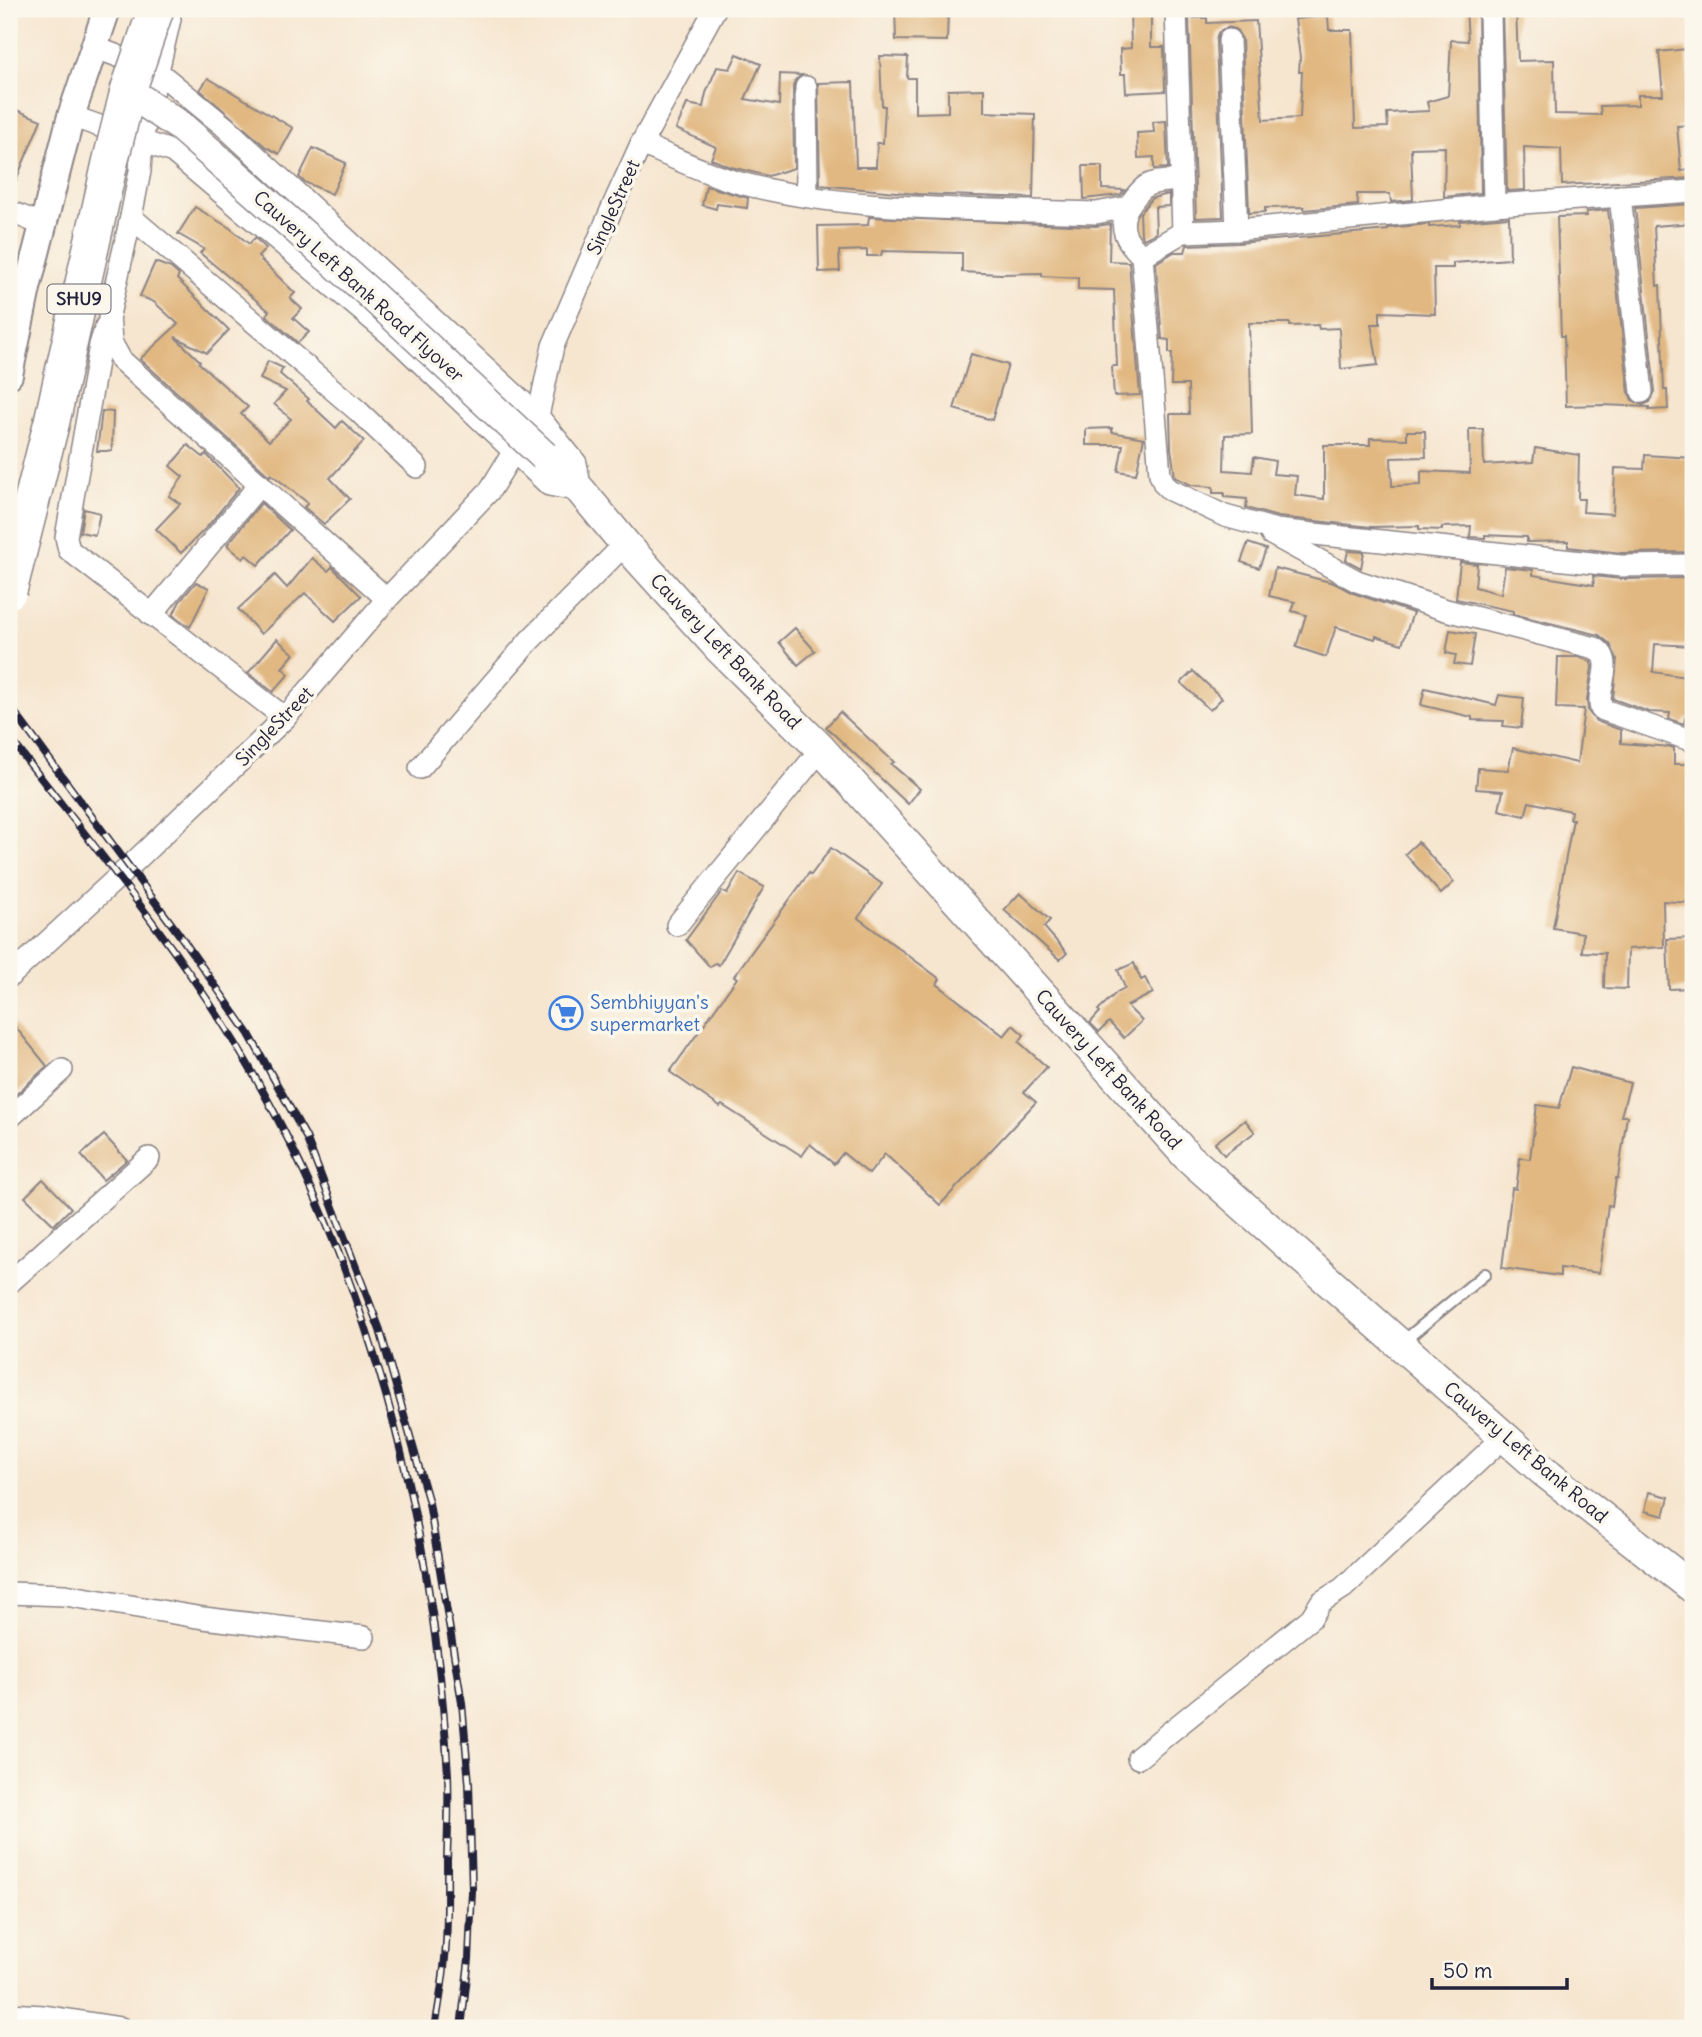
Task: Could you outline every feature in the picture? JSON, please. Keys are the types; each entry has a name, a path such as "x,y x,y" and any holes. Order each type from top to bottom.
{"highway":[{"name":"SHU9","path":"9,509 105,101 135,9"},
{"name":"SHU9","path":"9,591 52,421 128,91 156,9"}],"main road":[{"name":"Cauvery Left Bank Road Flyover","path":"128,91 191,135 367,291 581,491"},
{"name":"Cauvery Left Bank Road","path":"581,491 625,544 719,646 821,749 1187,1156 1408,1337 1504,1437 1543,1471 1693,1588"}],"street":[{"path":"9,375 71,117 107,9"},
{"path":"173,9 163,42 142,140 140,171 131,217 100,345 66,543 76,558 285,718"},
{"name":"SingleStreet","path":"538,415 553,346 641,144 715,9"},
{"path":"1176,9 1184,232"},
{"path":"1490,13 1494,205"},
{"path":"1229,40 1237,230"},
{"path":"71,117 142,140 173,152 184,160 399,341 549,485 581,491 576,463 538,415 224,126 157,71 94,47"},
{"path":"806,87 807,196"},
{"path":"641,144 738,183 807,196 889,205 1096,213 1128,207"},
{"path":"1181,180 1146,184 1124,215 1126,240 1142,256 1161,478 1166,486 1225,516 1276,530 1621,566 1693,565"},
{"path":"1142,256 1184,232 1237,230 1494,205 1693,191"},
{"path":"1620,196 1642,392"},
{"path":"9,211 43,225"},
{"path":"131,217 358,411 417,467"},
{"path":"109,314 111,342 117,355 387,598"},
{"name":"SingleStreet","path":"9,976 129,867 285,718 387,598 489,489 513,452"},
{"path":"151,615 260,484"},
{"path":"1253,525 1357,581 1446,610 1597,649 1605,660 1601,709 1693,741"},
{"path":"420,768 529,641 625,544"},
{"path":"677,925 821,749"},
{"path":"9,1118 62,1070"},
{"path":"9,1283 149,1158"},
{"path":"1138,1758 1311,1618 1321,1602 1343,1588 1504,1437"},
{"path":"9,1593 65,1595 203,1618 364,1637"},
{"path":"9,2014 44,2016 121,2028"}],"lane":[{"path":"1408,1337 1485,1274"}],"building":[{"path":"895,9 948,9 947,41 896,40"},
{"path":"1130,9 1151,9 1151,47 1164,47 1165,91 1126,93 1125,74 1121,74 1120,49 1131,48"},
{"path":"1466,9 1478,9 1481,193 1444,197 1445,147 1411,148 1413,200 1391,202 1390,194 1357,194 1358,205 1304,210 1304,207 1265,208 1265,212 1249,213 1242,39 1236,29 1228,27 1218,33 1216,41 1223,217 1196,218 1189,18 1207,18 1207,23 1256,21 1263,120 1300,118 1302,72 1299,72 1300,57 1295,19 1328,16 1329,30 1352,30 1355,128 1388,127 1387,113 1429,111 1427,102 1448,96 1451,40 1468,41"},
{"path":"1502,9 1516,9 1518,61 1554,60 1555,114 1601,115 1600,106 1638,105 1638,95 1663,95 1659,52 1686,49 1693,125 1677,126 1681,171 1693,169 1693,178 1562,185 1561,149 1524,147 1525,190 1507,191"},
{"path":"737,54 761,64 745,99 779,105 780,74 802,75 795,80 793,87 794,168 768,176 731,167 711,159 716,147 676,129 687,104 703,107 717,67 730,69"},
{"path":"880,56 908,57 907,78 915,78 915,113 948,112 948,90 984,89 984,112 1035,114 1033,198 918,194 820,185 818,83 853,82 856,167 876,167 877,143 883,143 885,106 882,106"},
{"path":"208,78 293,128 279,154 266,147 200,90"},
{"path":"9,107 41,120 9,197"},
{"path":"1166,121 1168,168 1154,169 1154,157 1138,158 1137,133 1154,132 1153,122"},
{"path":"313,148 346,163 332,194 304,182 299,177"},
{"path":"1083,166 1102,166 1102,189 1124,190 1120,195 1084,199"},
{"path":"706,186 748,198 747,208 717,204 716,209 702,205"},
{"path":"1169,194 1169,206 1155,207 1156,233 1144,239 1141,235 1140,213 1152,198"},
{"path":"1693,204 1693,223 1654,226 1657,286 1660,285 1664,390 1667,390 1668,409 1566,406 1557,217 1587,216 1586,212 1608,210 1629,393 1632,400 1643,405 1650,402 1655,391 1635,208"},
{"path":"195,207 230,228 249,244 255,238 266,248 258,257 295,293 290,298 302,309 293,318 309,332 298,343 266,315 269,311 200,253 204,249 178,234"},
{"path":"869,217 1096,226 1110,224 1109,261 1129,262 1140,395 1114,396 1112,366 1117,366 1114,290 1078,289 1078,278 1042,276 1042,273 962,272 962,253 882,251 881,256 867,256 867,250 839,251 840,271 819,272 818,226 868,225"},
{"path":"1509,217 1510,259 1453,263 1453,268 1434,268 1435,314 1380,312 1380,324 1371,324 1378,365 1341,369 1339,328 1319,329 1318,325 1290,326 1290,323 1249,323 1252,434 1225,435 1224,470 1252,472 1254,457 1275,461 1273,474 1297,476 1295,495 1324,499 1324,445 1370,445 1370,438 1407,439 1407,431 1425,431 1426,457 1391,458 1392,486 1421,485 1421,471 1470,473 1469,429 1483,429 1484,465 1533,462 1535,448 1579,455 1578,499 1584,499 1583,512 1613,514 1615,468 1644,469 1645,455 1693,458 1693,552 1622,553 1568,547 1568,541 1527,542 1527,537 1470,537 1471,526 1442,527 1442,530 1419,529 1419,526 1371,527 1278,517 1246,508 1247,499 1224,497 1224,493 1213,493 1213,487 1191,485 1175,477 1170,414 1189,414 1188,385 1171,385 1172,353 1169,353 1169,340 1162,339 1156,263 1174,252 1185,252 1187,245 1388,230 1429,224 1429,227 1460,225 1460,221"},
{"path":"155,262 171,268 179,275 177,279 229,330 207,353 175,337 199,363 248,407 241,414 269,441 291,419 274,404 286,391 260,379 268,361 283,368 280,374 309,399 307,401 336,428 342,421 364,441 330,478 350,499 324,524 304,507 308,503 266,473 140,359 178,324 154,302 140,296"},
{"path":"971,354 1008,365 992,420 954,409"},
{"path":"102,411 113,412 112,451 97,451"},
{"path":"1112,428 1112,432 1144,438 1136,474 1118,471 1123,445 1086,445 1086,429"},
{"path":"188,445 203,457 206,454 239,488 181,553 156,529 180,504 169,496 183,477 170,466"},
{"path":"261,503 290,530 258,565 246,555 243,559 227,545"},
{"path":"84,509 100,513 95,535 80,532"},
{"path":"1248,543 1266,549 1259,568 1241,562"},
{"path":"1348,551 1364,552 1361,568 1346,560"},
{"path":"312,558 328,571 332,567 361,596 335,621 305,593 261,634 238,609 275,575 287,588"},
{"path":"1460,562 1477,564 1475,587 1501,594 1505,567 1533,570 1533,575 1594,585 1593,576 1621,579 1693,578 1693,646 1655,644 1653,672 1693,678 1693,720 1685,718 1684,724 1669,719 1670,713 1649,712 1613,699 1617,659 1610,644 1599,635 1513,614 1513,611 1456,599"},
{"path":"1275,568 1334,583 1353,593 1413,613 1402,644 1336,627 1326,657 1296,647 1306,615 1292,611 1295,602 1269,596"},
{"path":"196,582 209,588 190,627 173,615 180,601"},
{"path":"795,628 815,651 798,665 779,642"},
{"path":"1450,630 1475,634 1470,666 1454,664 1456,655 1446,653"},
{"path":"277,639 294,654 282,668 289,674 273,692 248,673"},
{"path":"1558,657 1579,657 1591,662 1588,711 1596,721 1621,730 1621,743 1671,747 1674,748 1674,764 1693,764 1689,878 1693,878 1693,903 1663,901 1664,947 1628,949 1627,989 1604,988 1605,953 1582,952 1583,933 1553,928 1573,819 1570,819 1571,811 1529,802 1525,816 1499,810 1503,791 1476,789 1478,768 1508,770 1513,748 1577,763 1584,709 1556,708"},
{"path":"1193,671 1222,698 1210,710 1181,683"},
{"path":"1425,688 1496,705 1499,695 1524,698 1521,728 1503,726 1504,721 1472,720 1472,717 1421,705"},
{"path":"840,712 920,789 908,804 826,727"},
{"path":"1418,842 1454,882 1441,894 1405,854"},
{"path":"831,848 882,884 858,918 940,979 937,984 1004,1036 1013,1025 1024,1035 1019,1042 1047,1067 1024,1092 1036,1102 940,1205 885,1154 869,1174 843,1153 834,1164 810,1144 802,1156 722,1105 720,1107 670,1072 737,978 734,976 809,873 811,875"},
{"path":"739,873 764,887 719,965 715,963 710,967 686,940 722,891 727,894"},
{"path":"1020,893 1050,920 1044,927 1067,953 1060,960 1004,910"},
{"path":"1693,938 1693,959 1690,959 1691,988 1669,989 1667,939"},
{"path":"1134,963 1141,980 1145,978 1153,993 1127,1006 1142,1021 1124,1038 1109,1022 1099,1032 1090,1023 1100,1012 1098,1010 1125,988 1118,970"},
{"path":"9,1019 47,1066 9,1101"},
{"path":"1571,1067 1630,1083 1621,1116 1627,1116 1618,1178 1612,1206 1608,1205 1599,1273 1560,1268 1560,1276 1502,1268 1512,1188 1516,1189 1520,1158 1530,1159 1537,1105 1559,1108"},
{"path":"1245,1120 1255,1132 1224,1155 1215,1143"},
{"path":"104,1135 127,1160 103,1180 81,1155"},
{"path":"43,1179 71,1208 54,1225 25,1197"},
{"path":"1649,1492 1669,1497 1664,1516 1645,1511"}],"railway":[{"path":"9,705 179,934 249,1034 306,1137 380,1330 429,1503 462,1703 469,1783 472,1890 469,1959 461,2028"},
{"path":"9,737 155,925 235,1043 282,1127 322,1214 357,1304 386,1396 410,1489 428,1584 440,1679 448,1775 447,1921 444,1967 435,2028"}],"place":[{"name":"Sembhiyyan's supermarket","path":"566,1013"}]}
